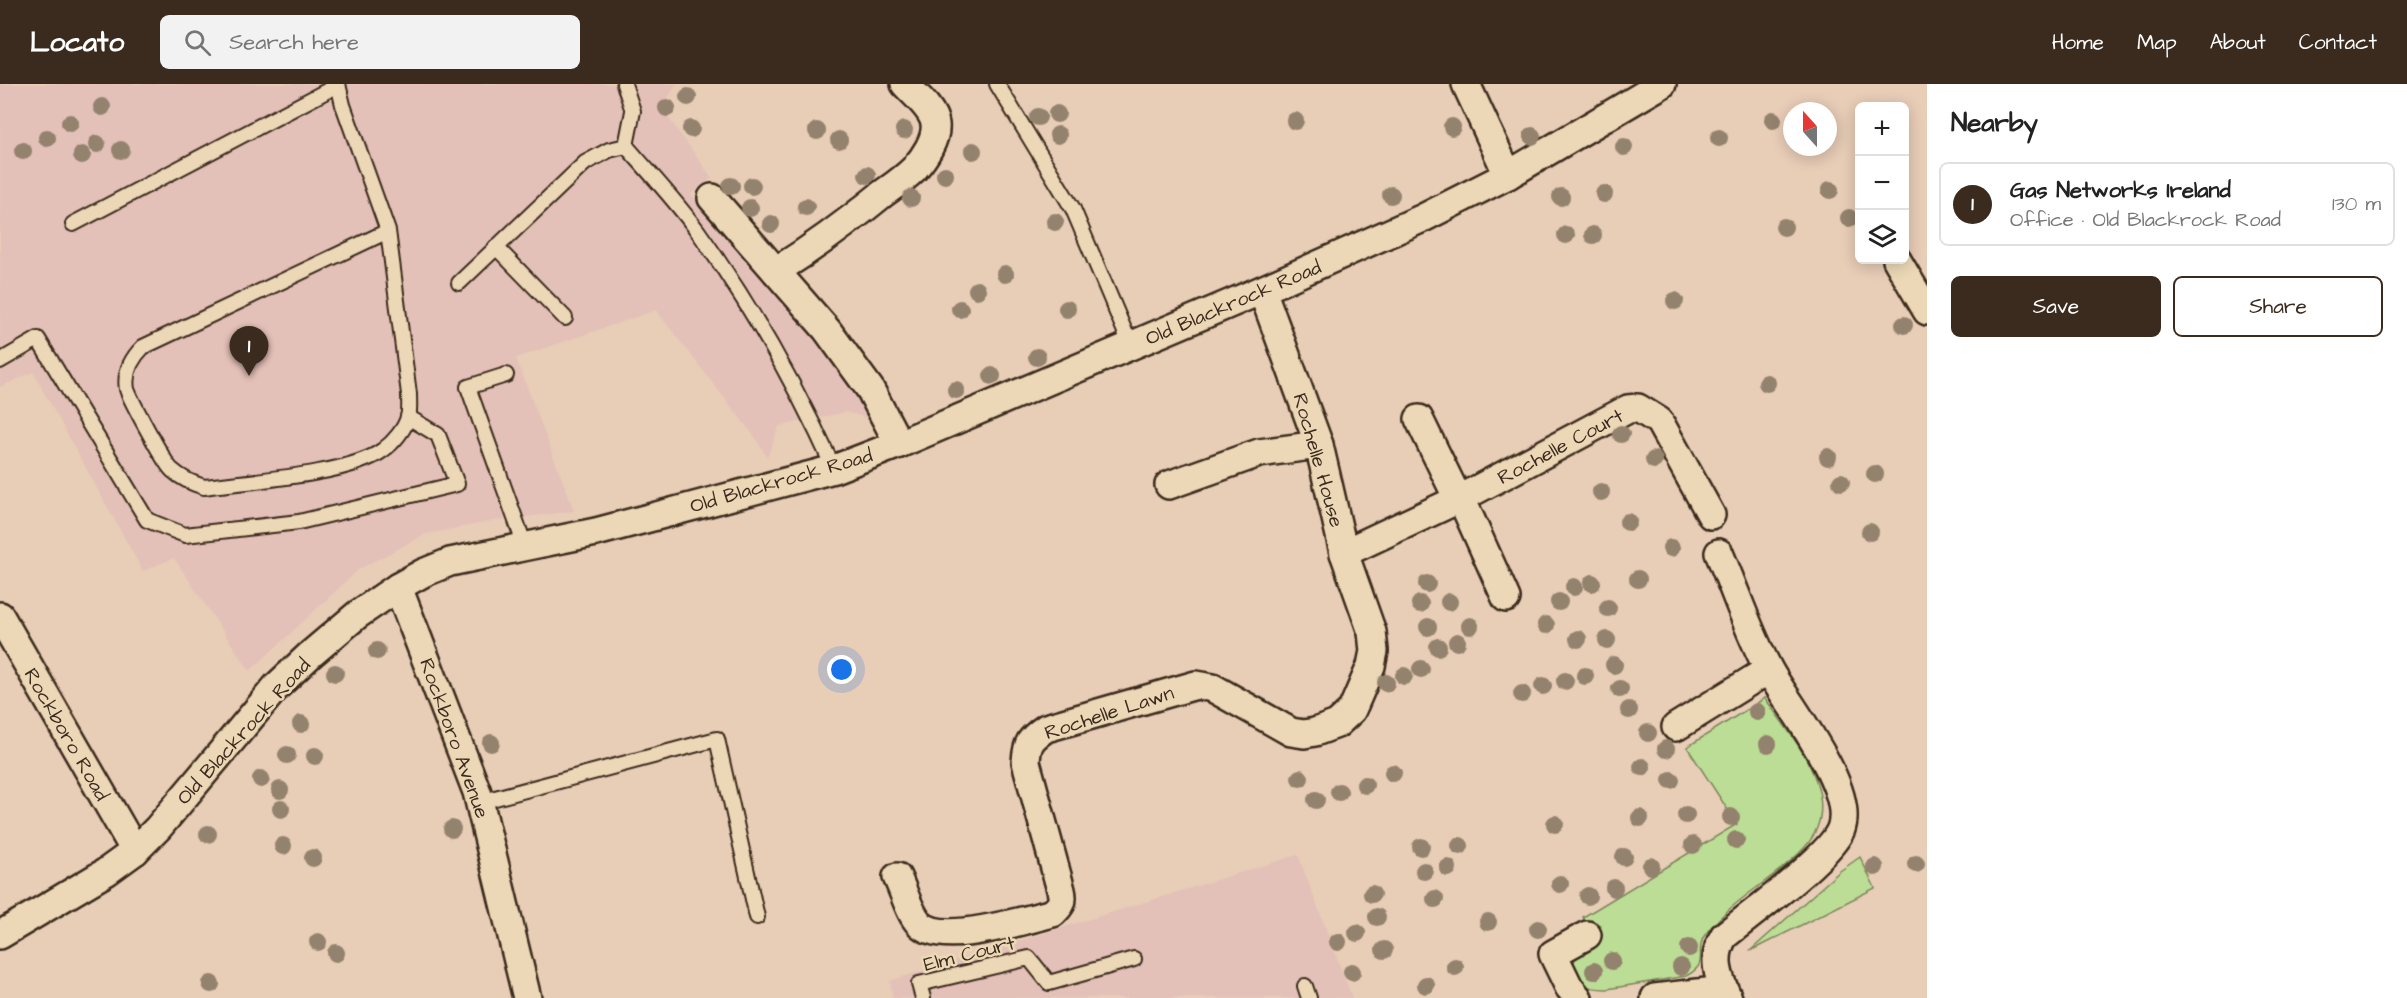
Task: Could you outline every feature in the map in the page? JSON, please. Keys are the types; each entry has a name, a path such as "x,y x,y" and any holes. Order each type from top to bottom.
{"street":[{"path":"776,271 818,244 914,169 929,147 935,132 935,122 930,111 905,84"},
{"path":"1466,84 1508,175"},
{"name":"Old Blackrock Road","path":"0,935 86,885 135,851 158,828 277,686 333,634 398,587 450,562 596,532 834,469 899,444 1262,290 1423,218 1508,175 1662,84"},
{"path":"712,198 827,330 870,389 899,444"},
{"path":"1899,264 1927,311"},
{"name":"Rochelle House","path":"1262,290 1319,445 1344,553 1372,632"},
{"name":"Rochelle Court","path":"1344,553 1460,498 1628,409 1638,408 1659,421 1711,515"},
{"path":"1419,418 1460,498 1506,598"},
{"path":"1169,485 1259,453 1319,445"},
{"path":"1655,998 1726,994 1716,964 1719,945 1724,936 1828,850 1841,828 1844,816 1838,790 1829,768 1768,670 1719,553"},
{"name":"Rockboro Avenue","path":"398,587 480,802 527,998"},
{"name":"Rockboro Road","path":"0,616 135,851"},
{"name":"Rochelle Lawn","path":"897,877 918,922 926,929 938,933 956,934 1053,913 1063,900 1026,762 1027,746 1035,736 1046,728 1196,685 1213,688 1291,732 1304,734 1315,732 1337,724 1352,710 1371,666 1374,651 1372,632"},
{"path":"1676,727 1768,670"},
{"path":"1578,998 1569,987 1553,954 1587,935"}],"lane":[{"path":"73,224 338,84 388,231 409,394 408,417 396,438 383,451 365,460 299,475 204,487 186,482 170,468 127,389 132,358 143,347 388,231"},
{"path":"624,84 633,111 626,146"},
{"path":"997,84 1072,209 1131,346"},
{"path":"459,283 585,163 609,150 626,146"},
{"path":"626,146 695,228 725,272 812,421 834,469"},
{"path":"496,247 565,318"},
{"path":"0,361 38,339 147,520 185,535 299,522 457,484 438,435 408,417"},
{"path":"506,375 468,387 525,546"},
{"path":"480,802 717,740 757,916"},
{"name":"Elm Court","path":"923,998 919,984 1029,958 1049,983 1134,959"}],"shaded area":[{"path":"0,84 676,84 662,109 712,178 691,194 837,362 872,419 846,412 779,426 767,457 755,437 656,310 516,358 574,511 493,521 426,534 359,569 250,671 174,558 143,571 33,372 0,387"},
{"path":"1298,855 1352,998 893,998 890,981"}],"green space":[{"path":"1765,698 1801,751 1812,770 1819,790 1821,809 1817,828 1805,847 1734,905 1710,928 1701,944 1698,967 1686,976 1607,989 1592,988 1583,984 1575,970 1575,957 1596,939 1583,917 1737,824 1687,747"},
{"path":"1860,857 1875,888 1750,951 1840,871"}],"place":[{"name":"Gas Networks Ireland","path":"249,376"}]}
